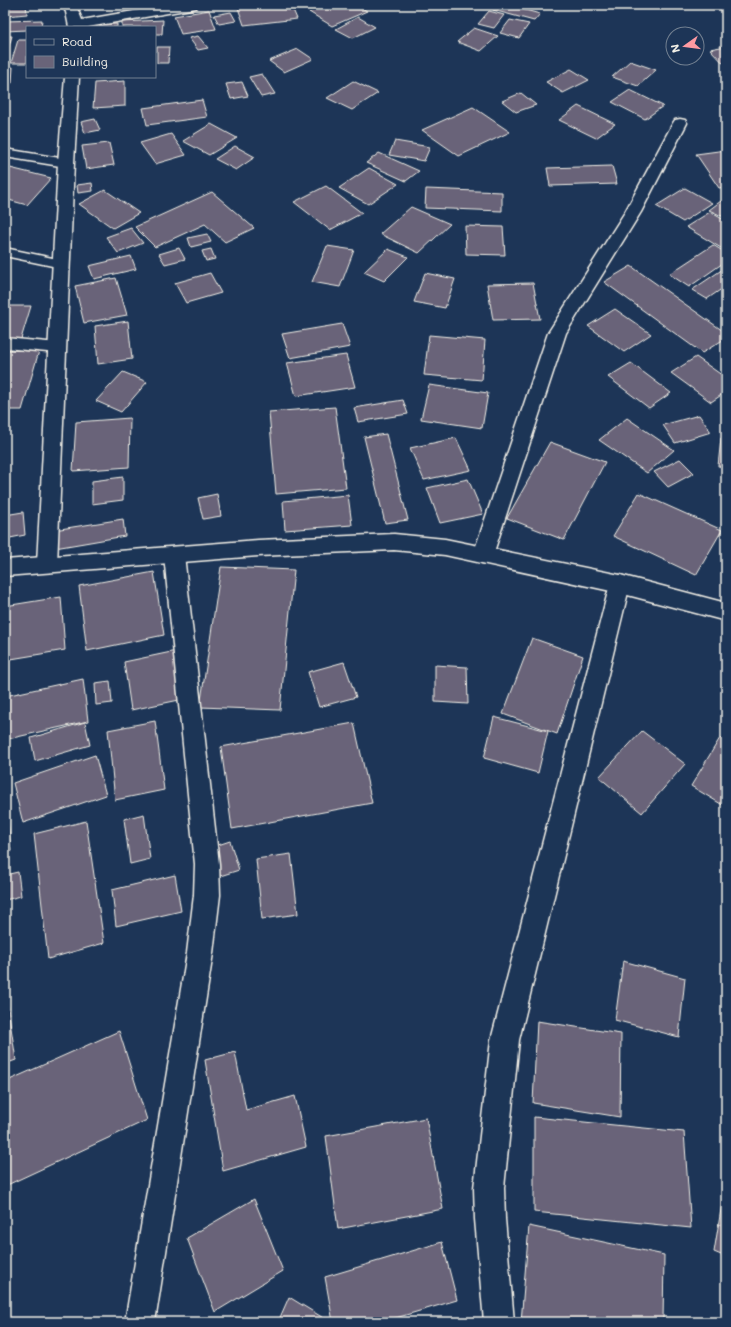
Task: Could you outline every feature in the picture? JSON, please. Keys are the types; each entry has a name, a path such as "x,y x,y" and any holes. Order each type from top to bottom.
{"street":[{"path":"69,5 73,12 76,26 191,5"},
{"path":"47,564 66,163 72,78"},
{"path":"483,555 557,333 633,212 680,123"},
{"path":"5,568 258,548 394,542 445,547 483,555 620,584 726,612"},
{"path":"140,1322 200,953 207,895 207,864 174,555"},
{"path":"499,1322 490,1219 489,1188 505,1040 620,584"}],"lane":[{"path":"5,153 66,163"},
{"path":"5,252 62,264"},
{"path":"5,343 58,348"}],"building":[{"path":"5,5 26,5 27,14 5,16"},
{"path":"237,5 291,5 297,19 244,25"},
{"path":"324,5 357,5 367,11 332,26 309,12"},
{"path":"498,5 507,5 540,14 534,21 493,10"},
{"path":"508,5 538,5 536,9"},
{"path":"209,10 216,29 181,34 174,16"},
{"path":"489,11 504,15 494,28 478,24"},
{"path":"231,12 236,21 219,24 214,15"},
{"path":"358,17 375,27 353,38 336,29"},
{"path":"42,20 41,26 26,26 26,30 5,31 5,21"},
{"path":"163,20 162,34 156,34 156,26 122,26 122,22"},
{"path":"510,20 529,24 519,38 500,33"},
{"path":"117,24 117,26 87,26"},
{"path":"474,28 498,36 481,51 457,42"},
{"path":"5,36 12,36 5,60"},
{"path":"198,36 208,48 198,50 189,38"},
{"path":"18,40 26,40 26,63 11,63"},
{"path":"726,46 726,66 710,49"},
{"path":"157,47 169,47 168,63 157,63"},
{"path":"298,49 313,59 284,72 269,61"},
{"path":"630,61 656,70 638,86 612,77"},
{"path":"13,67 12,83 5,84 5,68"},
{"path":"571,69 589,80 563,93 546,82"},
{"path":"262,74 275,94 261,97 249,77"},
{"path":"125,81 125,106 93,108 95,83"},
{"path":"353,81 378,93 352,110 327,98"},
{"path":"242,82 248,96 231,99 226,84"},
{"path":"630,90 663,106 645,119 612,102"},
{"path":"521,93 536,105 516,112 502,101"},
{"path":"202,100 207,117 147,125 143,108"},
{"path":"578,106 615,124 596,138 559,120"},
{"path":"473,107 510,132 459,156 422,130"},
{"path":"95,119 100,130 85,133 81,122"},
{"path":"211,124 237,138 209,155 183,141"},
{"path":"171,134 186,155 155,164 140,143"},
{"path":"395,141 430,147 424,161 389,155"},
{"path":"109,143 114,165 86,169 82,146"},
{"path":"235,146 255,157 236,170 215,159"},
{"path":"726,150 726,187 719,188 696,154"},
{"path":"379,153 419,171 406,181 366,163"},
{"path":"612,166 617,184 550,186 547,168"},
{"path":"6,167 51,178 27,205 5,199"},
{"path":"369,168 398,184 368,204 339,188"},
{"path":"92,183 93,191 78,193 77,185"},
{"path":"326,186 362,213 330,230 294,202"},
{"path":"685,188 712,203 683,222 656,206"},
{"path":"426,189 502,192 502,211 425,208"},
{"path":"105,190 139,213 113,228 79,204"},
{"path":"212,192 254,228 225,242 205,224 155,247 135,227"},
{"path":"721,201 726,203 726,218 709,210"},
{"path":"411,207 450,224 419,253 380,234"},
{"path":"710,212 726,221 726,251 686,227"},
{"path":"465,226 503,227 505,255 466,254"},
{"path":"131,228 143,243 118,253 106,237"},
{"path":"207,234 211,242 191,247 188,238"},
{"path":"713,245 726,253 726,261 689,287 669,274"},
{"path":"327,246 354,250 340,287 312,282"},
{"path":"179,248 185,259 165,264 159,254"},
{"path":"211,249 215,259 206,261 202,251"},
{"path":"388,249 408,257 384,281 364,272"},
{"path":"131,256 136,269 94,279 89,266"},
{"path":"631,266 726,333 726,338 702,353 604,282"},
{"path":"726,267 726,286 707,299 692,290"},
{"path":"210,273 221,293 186,303 175,283"},
{"path":"425,273 455,279 445,308 414,302"},
{"path":"116,278 127,315 84,323 75,286"},
{"path":"533,283 540,319 493,320 487,284"},
{"path":"5,306 31,306 21,339 5,338"},
{"path":"615,309 651,334 624,352 588,326"},
{"path":"128,321 132,359 98,364 95,326"},
{"path":"342,324 350,347 290,358 282,334"},
{"path":"429,335 485,340 482,380 424,375"},
{"path":"5,350 39,351 22,410 5,410"},
{"path":"346,355 355,387 296,396 287,363"},
{"path":"696,357 726,378 726,392 711,402 671,373"},
{"path":"631,363 671,393 649,408 608,377"},
{"path":"123,372 147,382 121,412 96,401"},
{"path":"429,385 488,393 482,428 421,419"},
{"path":"403,400 408,414 358,422 354,408"},
{"path":"335,407 346,488 276,494 269,412"},
{"path":"699,415 711,432 675,443 663,425"},
{"path":"130,418 129,467 73,471 76,422"},
{"path":"627,418 674,450 647,473 599,440"},
{"path":"386,434 408,520 385,523 364,437"},
{"path":"456,438 471,470 424,480 410,448"},
{"path":"721,438 726,439 726,467 718,466"},
{"path":"550,442 605,462 564,540 507,518"},
{"path":"680,459 694,473 668,487 654,472"},
{"path":"123,477 123,500 92,504 92,481"},
{"path":"468,479 483,514 440,523 427,488"},
{"path":"639,493 722,530 696,575 613,536"},
{"path":"217,494 221,516 203,519 198,498"},
{"path":"348,495 352,525 285,530 283,501"},
{"path":"23,512 25,535 5,539 5,515"},
{"path":"123,519 125,536 55,548 54,530"},
{"path":"221,567 294,570 280,710 200,707"},
{"path":"154,572 164,635 87,651 79,586"},
{"path":"61,597 65,650 5,660 5,606"},
{"path":"532,638 583,656 557,734 503,714"},
{"path":"176,651 184,699 131,710 124,662"},
{"path":"344,662 356,697 319,707 308,672"},
{"path":"435,665 467,667 468,704 435,702"},
{"path":"83,679 88,721 8,739 5,696"},
{"path":"110,681 112,703 96,705 95,683"},
{"path":"494,717 548,731 538,773 484,758"},
{"path":"155,721 164,790 115,800 108,730"},
{"path":"85,722 90,745 35,761 31,738"},
{"path":"354,723 372,803 232,829 221,747"},
{"path":"642,731 685,764 642,813 599,777"},
{"path":"720,738 726,741 726,807 691,786"},
{"path":"95,755 106,795 23,823 13,783"},
{"path":"5,788 11,852 5,854"},
{"path":"144,814 150,859 130,864 124,819"},
{"path":"86,821 104,943 48,959 34,834"},
{"path":"230,841 239,870 217,877 209,848"},
{"path":"291,854 298,914 262,919 256,859"},
{"path":"18,872 21,896 5,900 5,875"},
{"path":"175,875 181,911 116,926 112,890"},
{"path":"623,961 685,978 679,1037 615,1020"},
{"path":"7,1002 16,1060 5,1064 5,1003"},
{"path":"537,1021 621,1034 620,1117 533,1103"},
{"path":"119,1031 147,1120 5,1186 5,1082"},
{"path":"235,1052 246,1110 295,1096 306,1147 223,1171 205,1060"},
{"path":"534,1117 684,1132 691,1228 534,1212"},
{"path":"426,1118 443,1209 338,1229 326,1136"},
{"path":"724,1191 726,1192 726,1257 714,1252"},
{"path":"254,1199 283,1271 215,1312 187,1238"},
{"path":"529,1226 664,1255 663,1322 521,1322"},
{"path":"442,1242 457,1300 382,1322 333,1322 325,1277"},
{"path":"289,1297 325,1319 324,1322 278,1322"}]}
